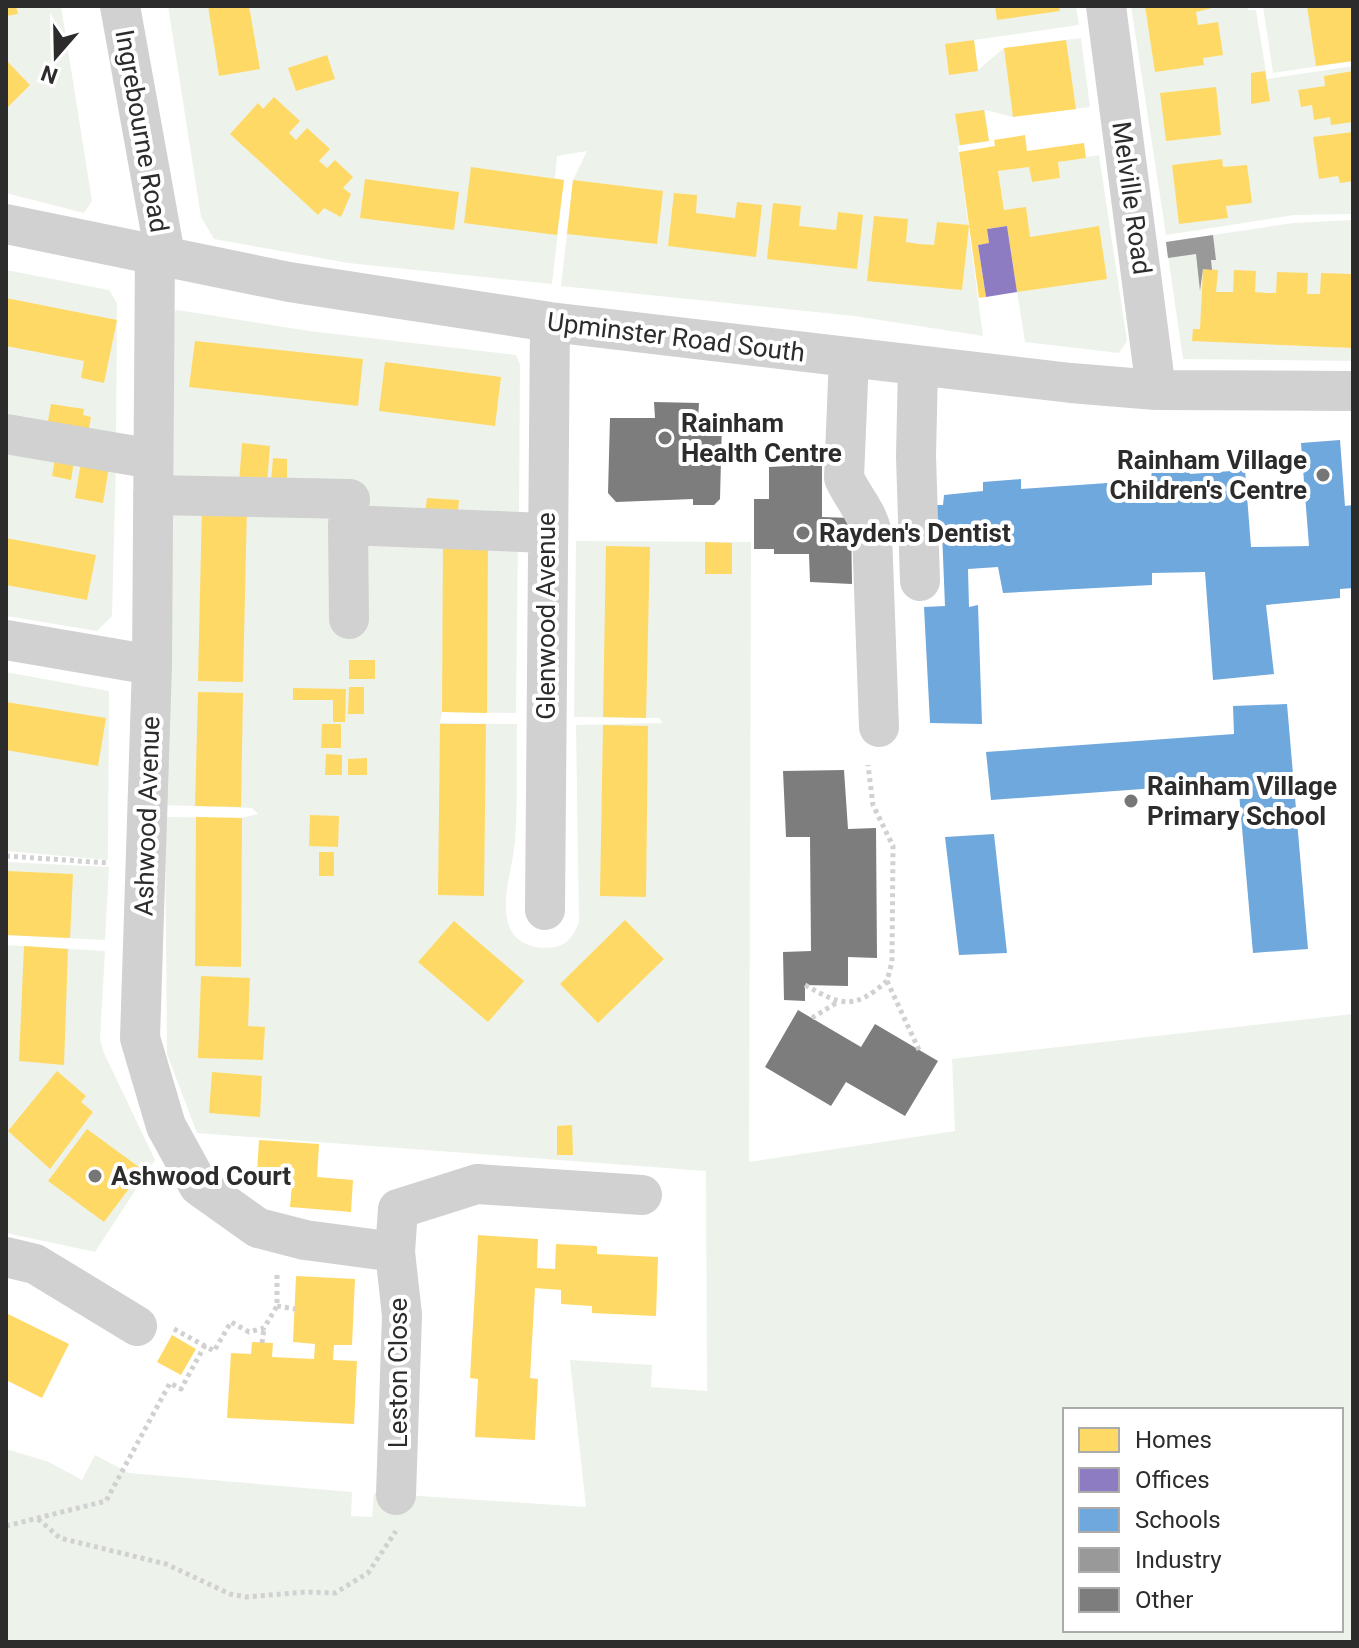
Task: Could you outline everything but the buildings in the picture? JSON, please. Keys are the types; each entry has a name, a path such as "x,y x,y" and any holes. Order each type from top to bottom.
{"street":[{"name":"Ingrebourne Road","path":"120,6 160,254"},
{"name":"Melville Road","path":"1106,6 1156,390"},
{"name":"Upminster Road South","path":"6,224 289,282 550,322 918,366 1156,390 1353,391"},
{"name":"Ashwood Avenue","path":"160,254 153,477 152,665 140,1038 166,1126 199,1186 258,1228 305,1240 380,1250"},
{"name":"Glenwood Avenue","path":"545,910 550,322"},
{"path":"849,357 844,478 851,494 867,513 872,533 879,727"},
{"path":"918,366 916,456 920,581"},
{"path":"6,434 153,477 350,499 349,619"},
{"path":"348,525 546,533"},
{"path":"6,640 152,665"},
{"name":"Leston Close","path":"396,1495 402,1315 380,1250 398,1209 477,1184 642,1195"},
{"path":"6,1257 35,1264 150,1332"}],"path":[{"path":"879,727 866,751 873,805 893,846 892,962 887,981 919,1050"},
{"path":"6,856 146,865"},
{"path":"805,985 836,1003 854,1003 887,981"},
{"path":"812,1018 836,1003"},
{"path":"262,1343 264,1328 277,1306 277,1270"},
{"path":"277,1306 295,1309"},
{"path":"150,1332 170,1327 214,1351 231,1322 249,1332 264,1328"},
{"path":"6,1526 106,1501 170,1383 181,1389 205,1345"},
{"path":"38,1519 60,1538 166,1564 230,1594 246,1597 335,1593 368,1573 396,1533 405,1507 396,1495"}],"shaded area":[{"path":"6,6 61,6 92,201 84,213 6,193"},
{"path":"168,6 1076,6 1079,25 974,40 978,70 1004,48 1081,38 1090,107 1013,117 985,110 989,141 958,146 983,336 854,316 561,286 573,180 587,151 557,156 555,178 564,180 552,284 348,263 214,239 201,217"},
{"path":"1131,6 1247,6 1248,10 1256,10 1267,79 1353,66 1353,214 1294,215 1166,235"},
{"path":"1263,6 1353,6 1353,61 1273,73"},
{"path":"1099,155 1127,341 1119,353 1025,342 998,171 1029,167 1032,182 1060,178 1058,162"},
{"path":"1353,220 1353,361 1183,359 1166,242 1293,223"},
{"path":"6,270 109,290 117,303 116,445 6,426"},
{"path":"178,310 309,331 516,355 520,364 519,525 168,487 172,312"},
{"path":"6,444 116,462 112,616 97,631 6,616"},
{"path":"168,505 344,507 353,535 518,535 516,713 442,712 440,723 517,724 516,826 506,895 507,916 517,938 541,948 564,944 579,922 576,725 663,723 659,718 574,717 576,541 751,542 749,1162 955,1131 952,1059 1353,1014 1353,1642 6,1642 6,1449 49,1462 82,1480 95,1455 129,1473 352,1492 351,1516 372,1517 374,1493 586,1507 570,1360 652,1365 651,1387 707,1391 706,1171 197,1133 167,1054 165,817 242,818 258,814 252,808 164,805"},
{"path":"6,672 109,691 108,860 6,851"},
{"path":"6,862 109,867 105,940 6,935"},
{"path":"6,945 105,951 100,1039 155,1160 95,1252 6,1233"}],"place":[{"name":"Rainham Health Centre","path":"665,438"},
{"name":"Rainham Village Children's Centre","path":"1323,475"},
{"name":"Rayden's Dentist","path":"803,533"},
{"name":"Rainham Village Primary School","path":"1131,801"},
{"name":"Ashwood Court","path":"95,1176"}]}
